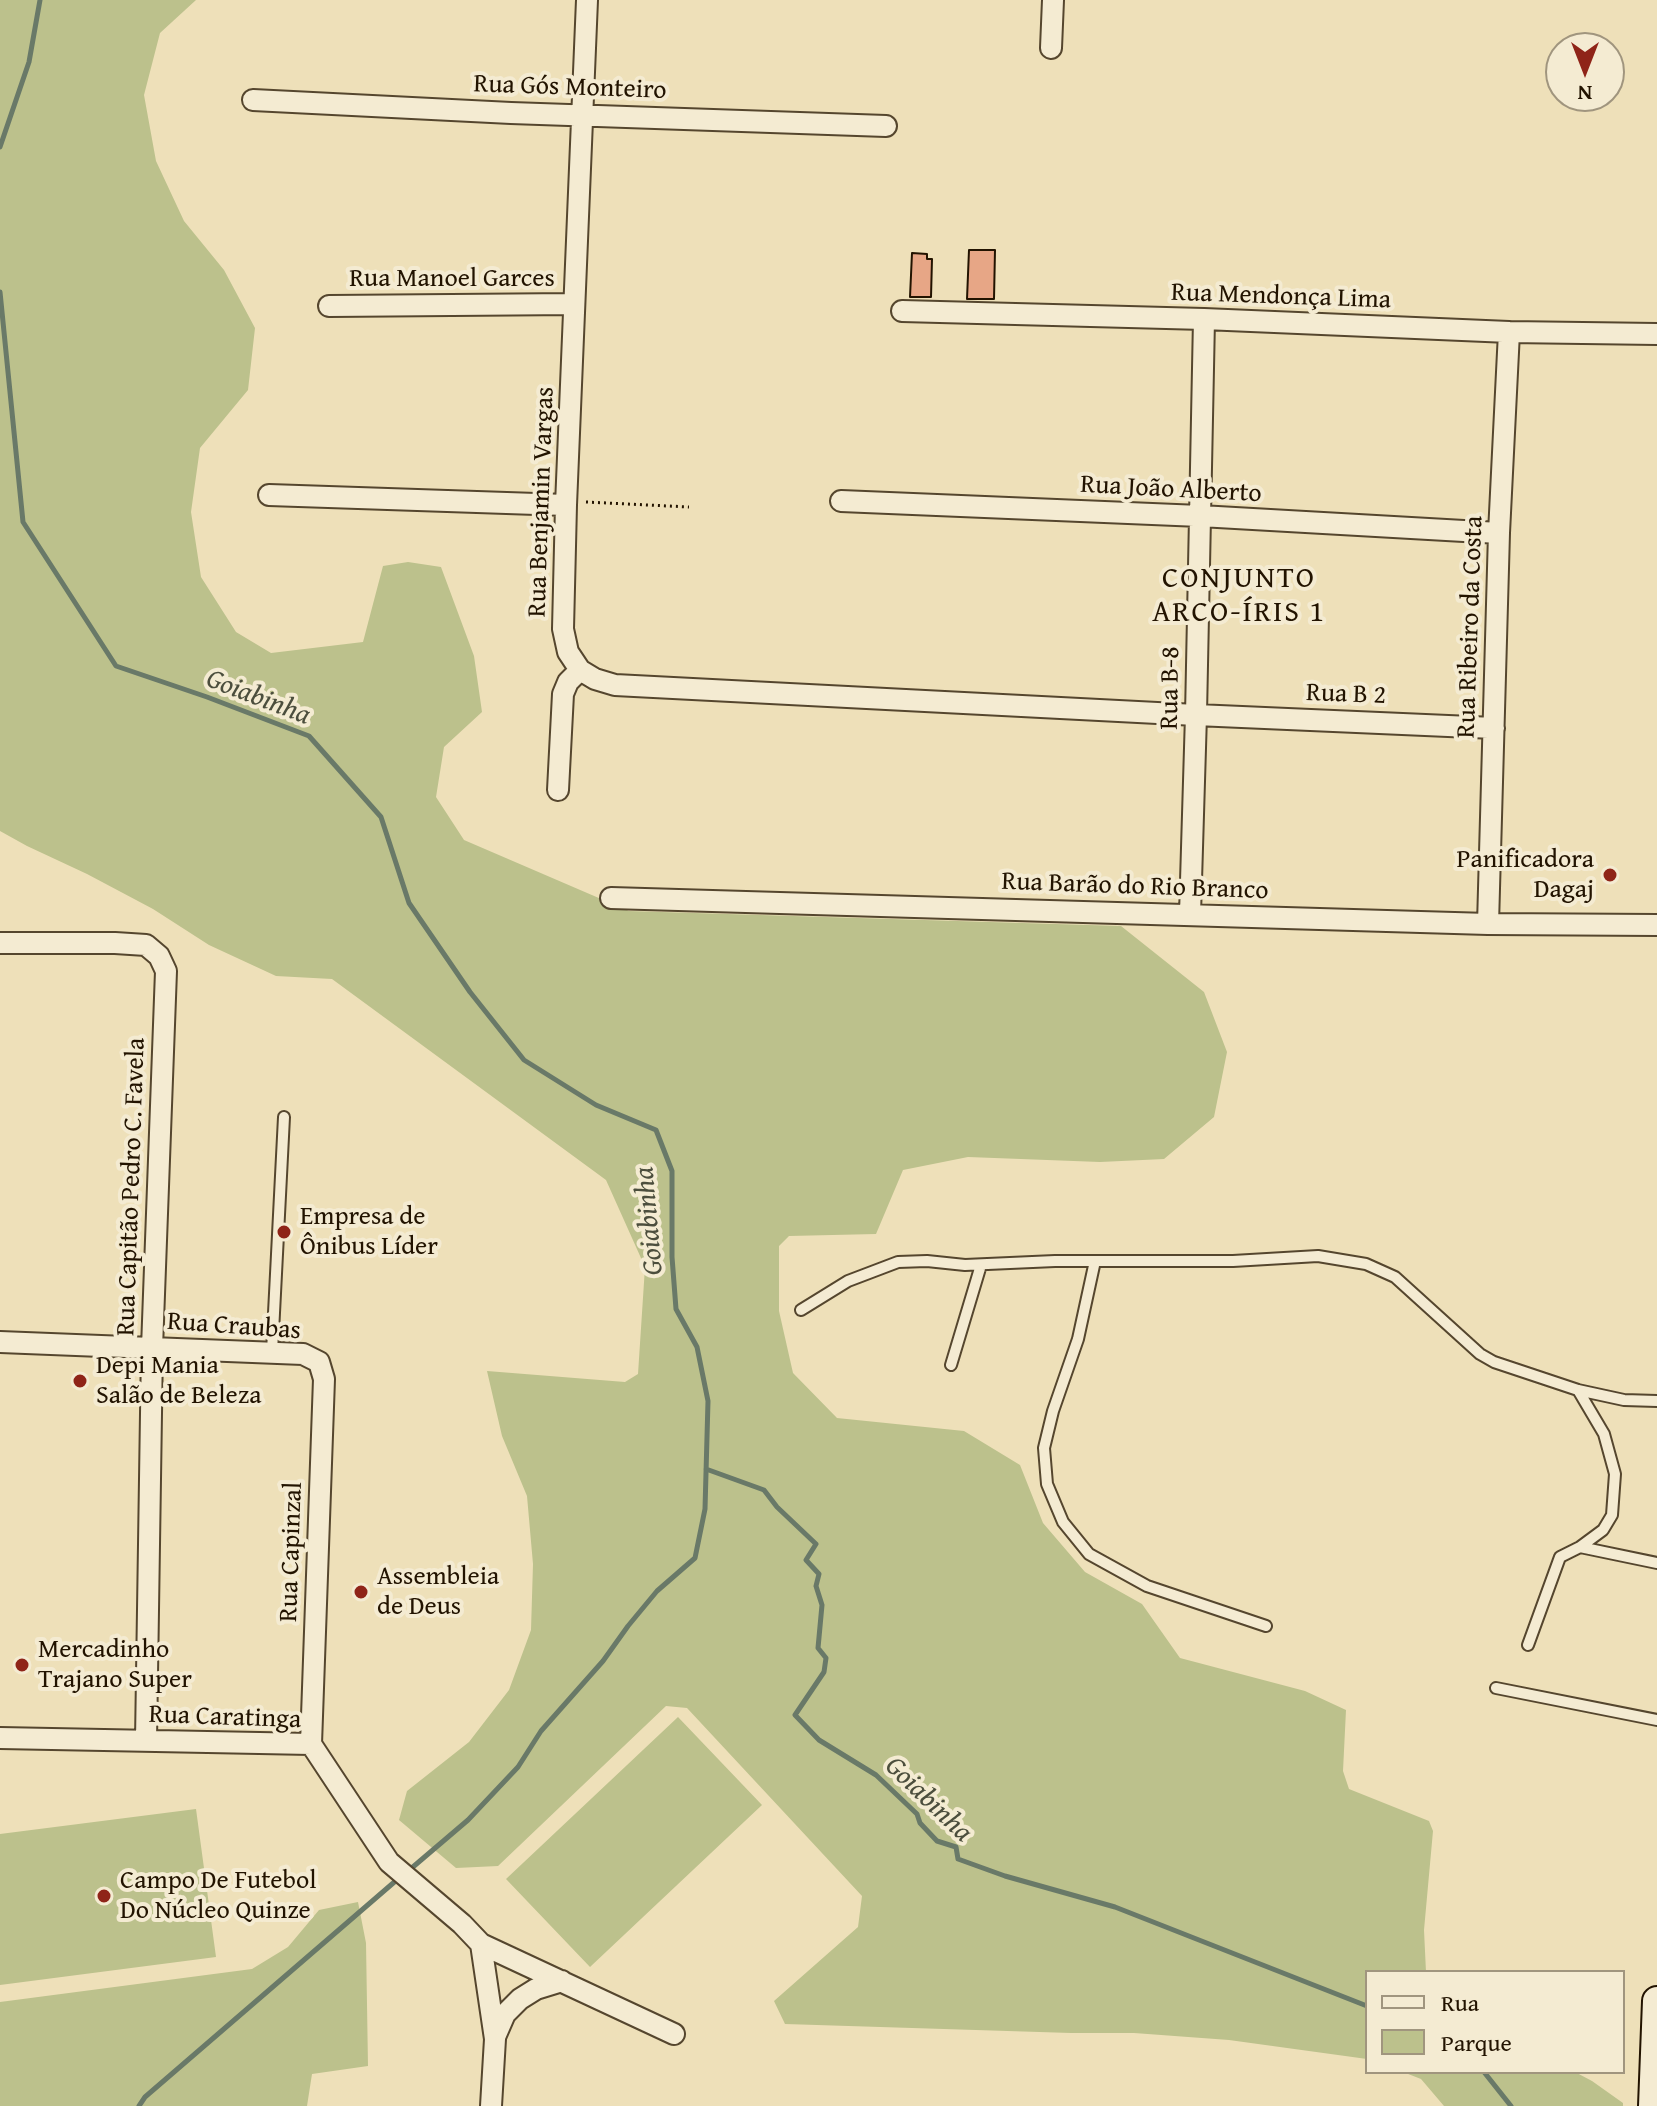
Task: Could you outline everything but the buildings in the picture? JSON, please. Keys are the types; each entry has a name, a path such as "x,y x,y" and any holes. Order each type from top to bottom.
{"street":[{"name":"Rua Benjamin Vargas","path":"580,670 568,652 563,629 587,0"},
{"path":"1051,48 1053,0"},
{"name":"Rua Gós Monteiro","path":"253,100 886,126"},
{"name":"Rua Manoel Garces","path":"329,306 574,304"},
{"name":"Rua Mendonça Lima","path":"902,311 1204,319 1509,332 1657,334"},
{"name":"Rua B-8","path":"1190,914 1204,319"},
{"name":"Rua Ribeiro da Costa","path":"1488,924 1499,533 1509,332"},
{"path":"269,495 566,505"},
{"name":"Rua João Alberto","path":"841,501 1200,516 1499,533"},
{"path":"558,790 563,694 568,682 580,670 615,685 1196,715"},
{"name":"Rua B 2","path":"1196,715 1494,728"},
{"name":"Rua Barão do Rio Branco","path":"611,898 1488,924 1657,925"},
{"path":"1657,915 1657,925"},
{"name":"Rua Capitão Pedro C. Favela","path":"0,943 146,945 159,956 166,971 152,1348 146,1741"},
{"name":"Rua Craubas","path":"0,1342 272,1352 303,1354 319,1362"},
{"name":"Rua Capinzal","path":"311,1744 324,1379 319,1362"},
{"name":"Rua Caratinga","path":"0,1738 311,1744 389,1862 481,1944"},
{"path":"481,1944 674,2034"},
{"path":"481,1944 495,2039 491,2106"},
{"path":"495,2039 505,2014 520,1999 536,1989 562,1981"},
{"path":"1653,2106 1657,2001"}],"lane":[{"path":"272,1352 284,1117"},
{"path":"801,1310 848,1281 898,1262 981,1265 1055,1261 1233,1261 1318,1256 1366,1264 1395,1277 1480,1354 1494,1362 1578,1390 1624,1400 1657,1401"},
{"path":"1095,1261 1078,1339 1053,1411 1044,1448 1047,1484 1063,1522 1089,1554 1147,1586 1266,1626"},
{"path":"951,1365 981,1265"},
{"path":"1528,1645 1560,1557 1603,1530 1612,1515 1615,1474 1604,1434 1578,1390"},
{"path":"1580,1547 1657,1563"},
{"path":"1496,1688 1657,1720"}],"path":[{"path":"566,505 597,502 689,507"}],"green space":[{"path":"0,0 196,0 160,33 144,95 156,161 184,221 224,270 255,328 248,390 200,448 191,512 201,577 236,632 271,653 363,642 383,566 408,562 441,567 474,656 482,712 444,747 436,797 464,840 629,911 1121,926 1204,992 1227,1052 1214,1117 1164,1159 1100,1162 968,1157 903,1170 876,1234 789,1236 779,1246 779,1311 793,1373 837,1418 964,1431 1020,1465 1043,1523 1085,1572 1142,1604 1180,1658 1305,1691 1346,1710 1343,1771 1349,1789 1429,1821 1433,1831 1424,1930 1426,1970 1365,1970 1365,2059 1229,2040 1134,2033 785,2024 774,2001 858,1927 862,1896 687,1708 666,1706 498,1866 456,1868 399,1820 407,1791 469,1742 509,1690 531,1630 533,1564 527,1496 502,1436 487,1371 625,1382 638,1374 645,1267 606,1180 332,979 276,976 209,945 153,909 0,831"},
{"path":"678,1717 762,1805 590,1967 506,1879"},
{"name":"Campo De Futebol Do Núcleo Quinze","path":"196,1809 216,1957 0,1985 0,1834"},
{"path":"358,1902 366,1943 368,2066 312,2074 307,2106 0,2106 0,2002 252,1969 288,1947 319,1910"},
{"path":"1408,2074 1579,2074 1623,2103 1623,2106 1444,2106 1421,2079"}],"waterway":[{"name":"Goiabinha","path":"0,147 29,62 40,0"},
{"name":"Goiabinha","path":"0,292 23,522 116,666 309,736 381,817 409,903 470,992 524,1060 596,1105 656,1130 672,1171 672,1257 676,1309 697,1347 708,1401 705,1509 695,1558 657,1591 603,1661 541,1731 518,1767 468,1820 407,1872"},
{"name":"Goiabinha","path":"706,1469 764,1490 777,1507 816,1544 806,1560 819,1574 816,1586 822,1605 818,1648 826,1658 824,1672 795,1715 819,1740 876,1775 917,1814 920,1823 937,1841 956,1847 958,1859 1005,1876 1115,1907 1365,2005"},
{"path":"139,2106 145,2097 399,1878"},
{"name":"Goiabinha","path":"1486,2074 1511,2106"}],"place":[{"name":"Panificadora Dagaj","path":"1610,875"},
{"name":"Empresa de Ônibus Líder","path":"284,1232"},
{"name":"Depi Mania Salão de Beleza","path":"80,1381"},
{"name":"Assembleia de Deus","path":"361,1592"},
{"name":"Mercadinho Trajano Super","path":"22,1665"},
{"name":"Campo De Futebol Do Núcleo Quinze","path":"104,1896"}],"district":[{"name":"CONJUNTO ARCO-ÍRIS 1","path":"1239,596"}]}
